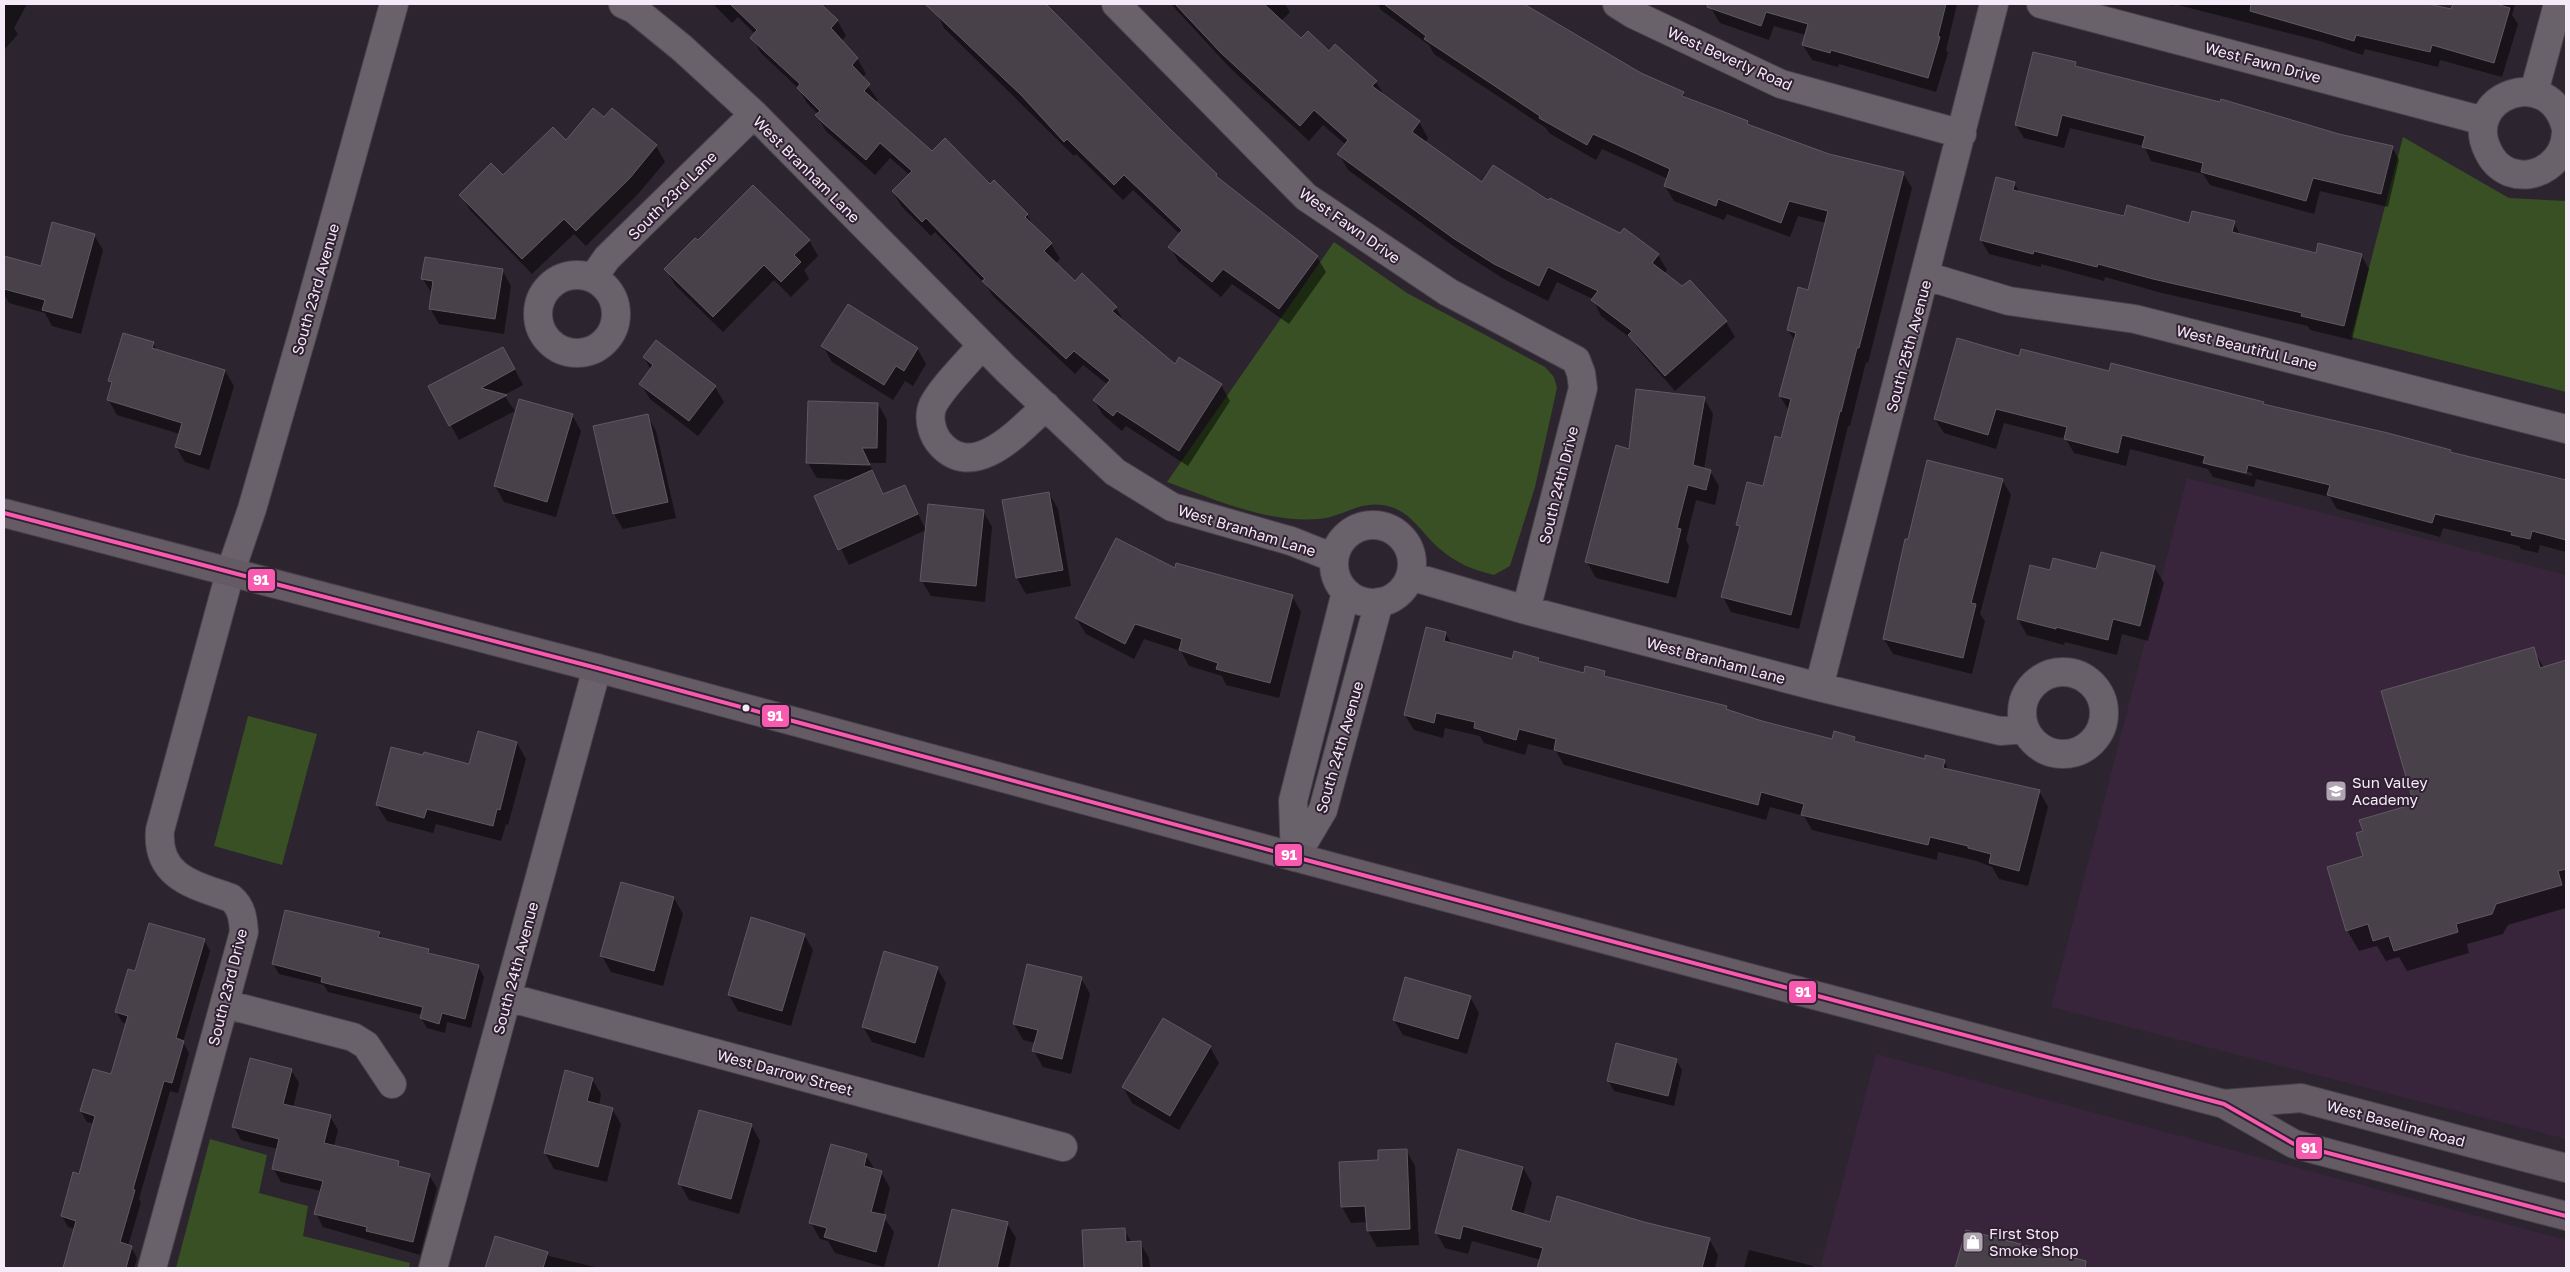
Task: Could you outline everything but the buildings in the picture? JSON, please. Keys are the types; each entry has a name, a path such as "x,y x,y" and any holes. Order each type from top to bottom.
{"main road":[{"name":"West Baseline Road","path":"4,514 597,668 1295,857 2224,1104 2294,1144 2566,1216"},
{"name":"West Baseline Road","path":"2224,1104 2301,1098 2566,1168"}],"street":[{"name":"South 23rd Avenue","path":"230,573 252,509 292,373 394,4"},
{"name":"West Fawn Drive","path":"1116,4 1306,197 1448,292 1576,360"},
{"name":"South 25th Avenue","path":"1819,687 1926,276 1994,4"},
{"name":"West Fawn Drive","path":"2041,4 2484,121"},
{"path":"2534,92 2558,4"},
{"name":"West Branham Lane","path":"632,6 682,48 754,114 982,345 1115,472 1172,507 1292,541 1334,558"},
{"name":"West Beverly Road","path":"1630,7 1781,84 1962,134"},
{"path":"2566,128 2559,109 2552,102 2534,92 2509,94 2498,100 2490,110 2484,121 2483,139 2490,156 2498,166 2509,172 2521,174 2545,169 2555,161 2562,151 2566,133"},
{"name":"South 23rd Lane","path":"593,278 607,258 754,114"},
{"name":"West Beautiful Lane","path":"1926,276 2009,301 2135,319 2566,429"},
{"path":"982,345 933,405 930,421 935,437 944,448 973,458 989,454 1006,443 1046,406"},
{"name":"South 24th Drive","path":"1526,610 1582,388 1582,373 1576,360"},
{"path":"1369,525 1382,526 1394,531 1404,540 1410,552 1412,565 1410,576 1398,594 1379,602 1362,601 1346,592 1339,582 1334,571 1334,558 1338,546 1346,535 1357,528 1369,525"},
{"name":"South 23rd Drive","path":"152,1268 244,932 240,907 232,898 189,882 171,871 165,863 159,840 230,573"},
{"name":"West Branham Lane","path":"1410,576 1526,610 1819,687 2000,731 2025,729"},
{"name":"South 24th Avenue","path":"1295,857 1293,801 1346,592"},
{"name":"South 24th Avenue","path":"1295,857 1323,810 1379,602"},
{"name":"South 24th Avenue","path":"433,1268 597,668"},
{"name":"West Darrow Street","path":"507,997 1062,1147"},
{"path":"225,1004 352,1037 366,1046 392,1084"}],"shaded area":[{"name":"Sun Valley Academy","path":"2187,478 2566,575 2566,1139 2051,1007"},
{"path":"1876,1054 2566,1240 2566,1268 1820,1268"}],"green space":[{"path":"2403,137 2509,198 2566,201 2566,392 2351,337"},
{"path":"1334,242 1407,293 1545,367 1554,377 1557,388 1535,487 1510,566 1494,575 1472,568 1452,558 1434,543 1412,520 1399,510 1391,507 1380,505 1362,506 1328,518 1318,519 1279,517 1260,514 1167,482"},
{"path":"248,716 317,734 282,865 214,846"},
{"path":"210,1139 267,1155 259,1193 308,1206 303,1236 410,1263 409,1268 176,1268"}],"transit line":[{"name":"91","path":"4,513 597,668 1295,857 2224,1104 2294,1144 2566,1216"}],"place":[{"name":"Sun Valley Academy","path":"2336,791"},
{"name":"First Stop Smoke Shop","path":"1973,1242"}]}
